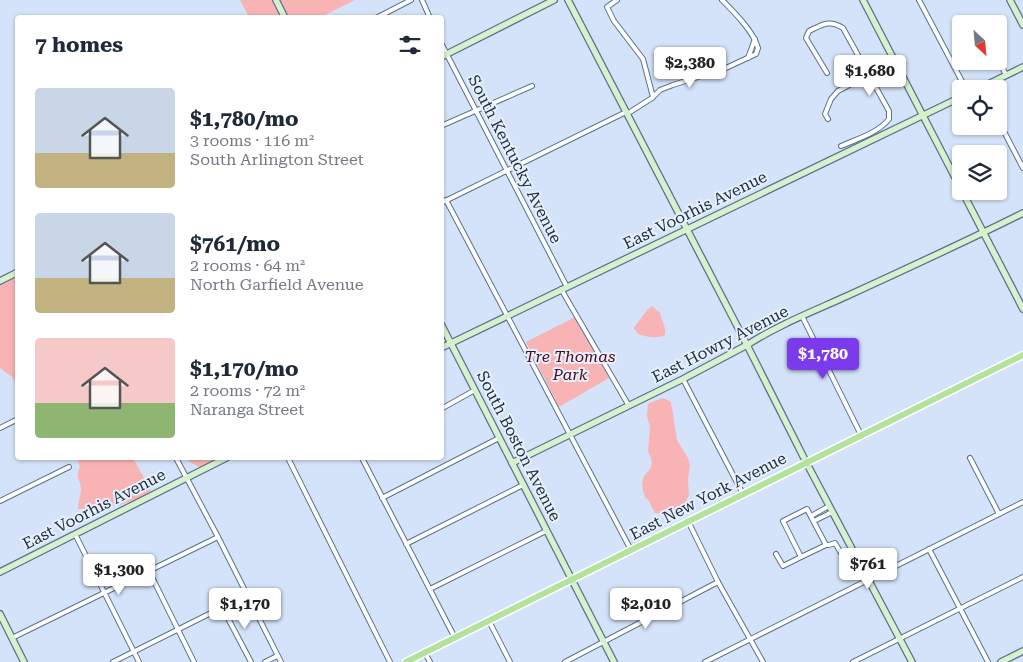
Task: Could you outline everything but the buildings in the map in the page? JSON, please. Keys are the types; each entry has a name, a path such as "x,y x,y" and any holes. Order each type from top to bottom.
{"main road":[{"name":"East New York Avenue","path":"406,662 1023,355"}],"street":[{"path":"276,0 284,15"},
{"path":"382,15 411,0"},
{"path":"422,0 429,15"},
{"path":"444,55 554,0"},
{"path":"568,0 806,462 912,662"},
{"path":"617,0 607,8 614,21 643,59 653,97"},
{"path":"631,550 446,200 626,113 653,97 660,90 726,68 756,54 758,45 755,39 722,0"},
{"path":"863,0 952,171"},
{"path":"919,0 961,80"},
{"path":"1010,0 1023,25"},
{"path":"827,73 806,38 808,31 829,23 843,28 889,111 890,118 882,126 841,146"},
{"name":"South Kentucky Avenue","path":"444,55 507,170 564,288 629,406"},
{"path":"828,119 825,114 831,99 838,91 868,74 895,62"},
{"path":"996,80 1023,67"},
{"path":"1004,70 1006,75"},
{"path":"444,125 532,86"},
{"name":"East Voorhis Avenue","path":"444,346 952,101"},
{"path":"1006,135 1023,168"},
{"path":"967,200 1023,309"},
{"name":"East Howry Avenue","path":"512,463 683,379 757,338 1023,212"},
{"path":"0,281 15,274"},
{"path":"802,316 861,435"},
{"name":"South Boston Avenue","path":"444,330 614,662"},
{"path":"683,379 743,494"},
{"path":"444,406 475,390"},
{"path":"0,428 15,420"},
{"path":"382,498 499,438"},
{"path":"970,458 999,514"},
{"path":"177,460 281,662"},
{"name":"East Voorhis Avenue","path":"0,572 222,460"},
{"path":"289,460 390,662"},
{"path":"363,460 455,638"},
{"path":"0,501 69,467"},
{"path":"406,544 523,485"},
{"path":"705,662 1023,502"},
{"path":"802,557 783,521 807,509 826,544"},
{"path":"811,516 831,509"},
{"path":"814,522 831,509"},
{"path":"688,521 718,582 763,662"},
{"path":"430,589 546,531"},
{"path":"75,534 139,662"},
{"path":"12,638 218,537"},
{"path":"776,554 783,566 826,544 829,545 835,542 840,553"},
{"path":"929,549 988,662"},
{"path":"149,571 194,662"},
{"path":"854,662 1023,577"},
{"path":"565,662 718,582"},
{"path":"113,662 247,595"},
{"path":"222,607 251,662"},
{"path":"0,614 24,662"},
{"path":"489,621 510,662"},
{"path":"1001,662 1023,651"},
{"path":"425,653 430,662"},
{"path":"265,662 278,656"}],"green space":[{"path":"240,0 274,0 281,15 248,15"},
{"path":"278,0 355,0 325,15 286,15"},
{"path":"15,276 15,382 12,377 0,368 0,284"},
{"path":"652,306 660,313 665,335 645,336 638,334 634,328"},
{"name":"Tre Thomas Park","path":"575,317 609,378 559,407 526,342"},
{"path":"663,398 671,402 677,440 688,458 690,466 688,479 689,495 685,503 670,514 655,513 646,499 642,483 652,462 648,451 650,426 647,417 648,404"},
{"path":"78,460 134,460 151,491 140,498 117,506 95,506 78,509 81,488 78,476 80,467"},
{"path":"187,460 217,460 200,468"}]}
